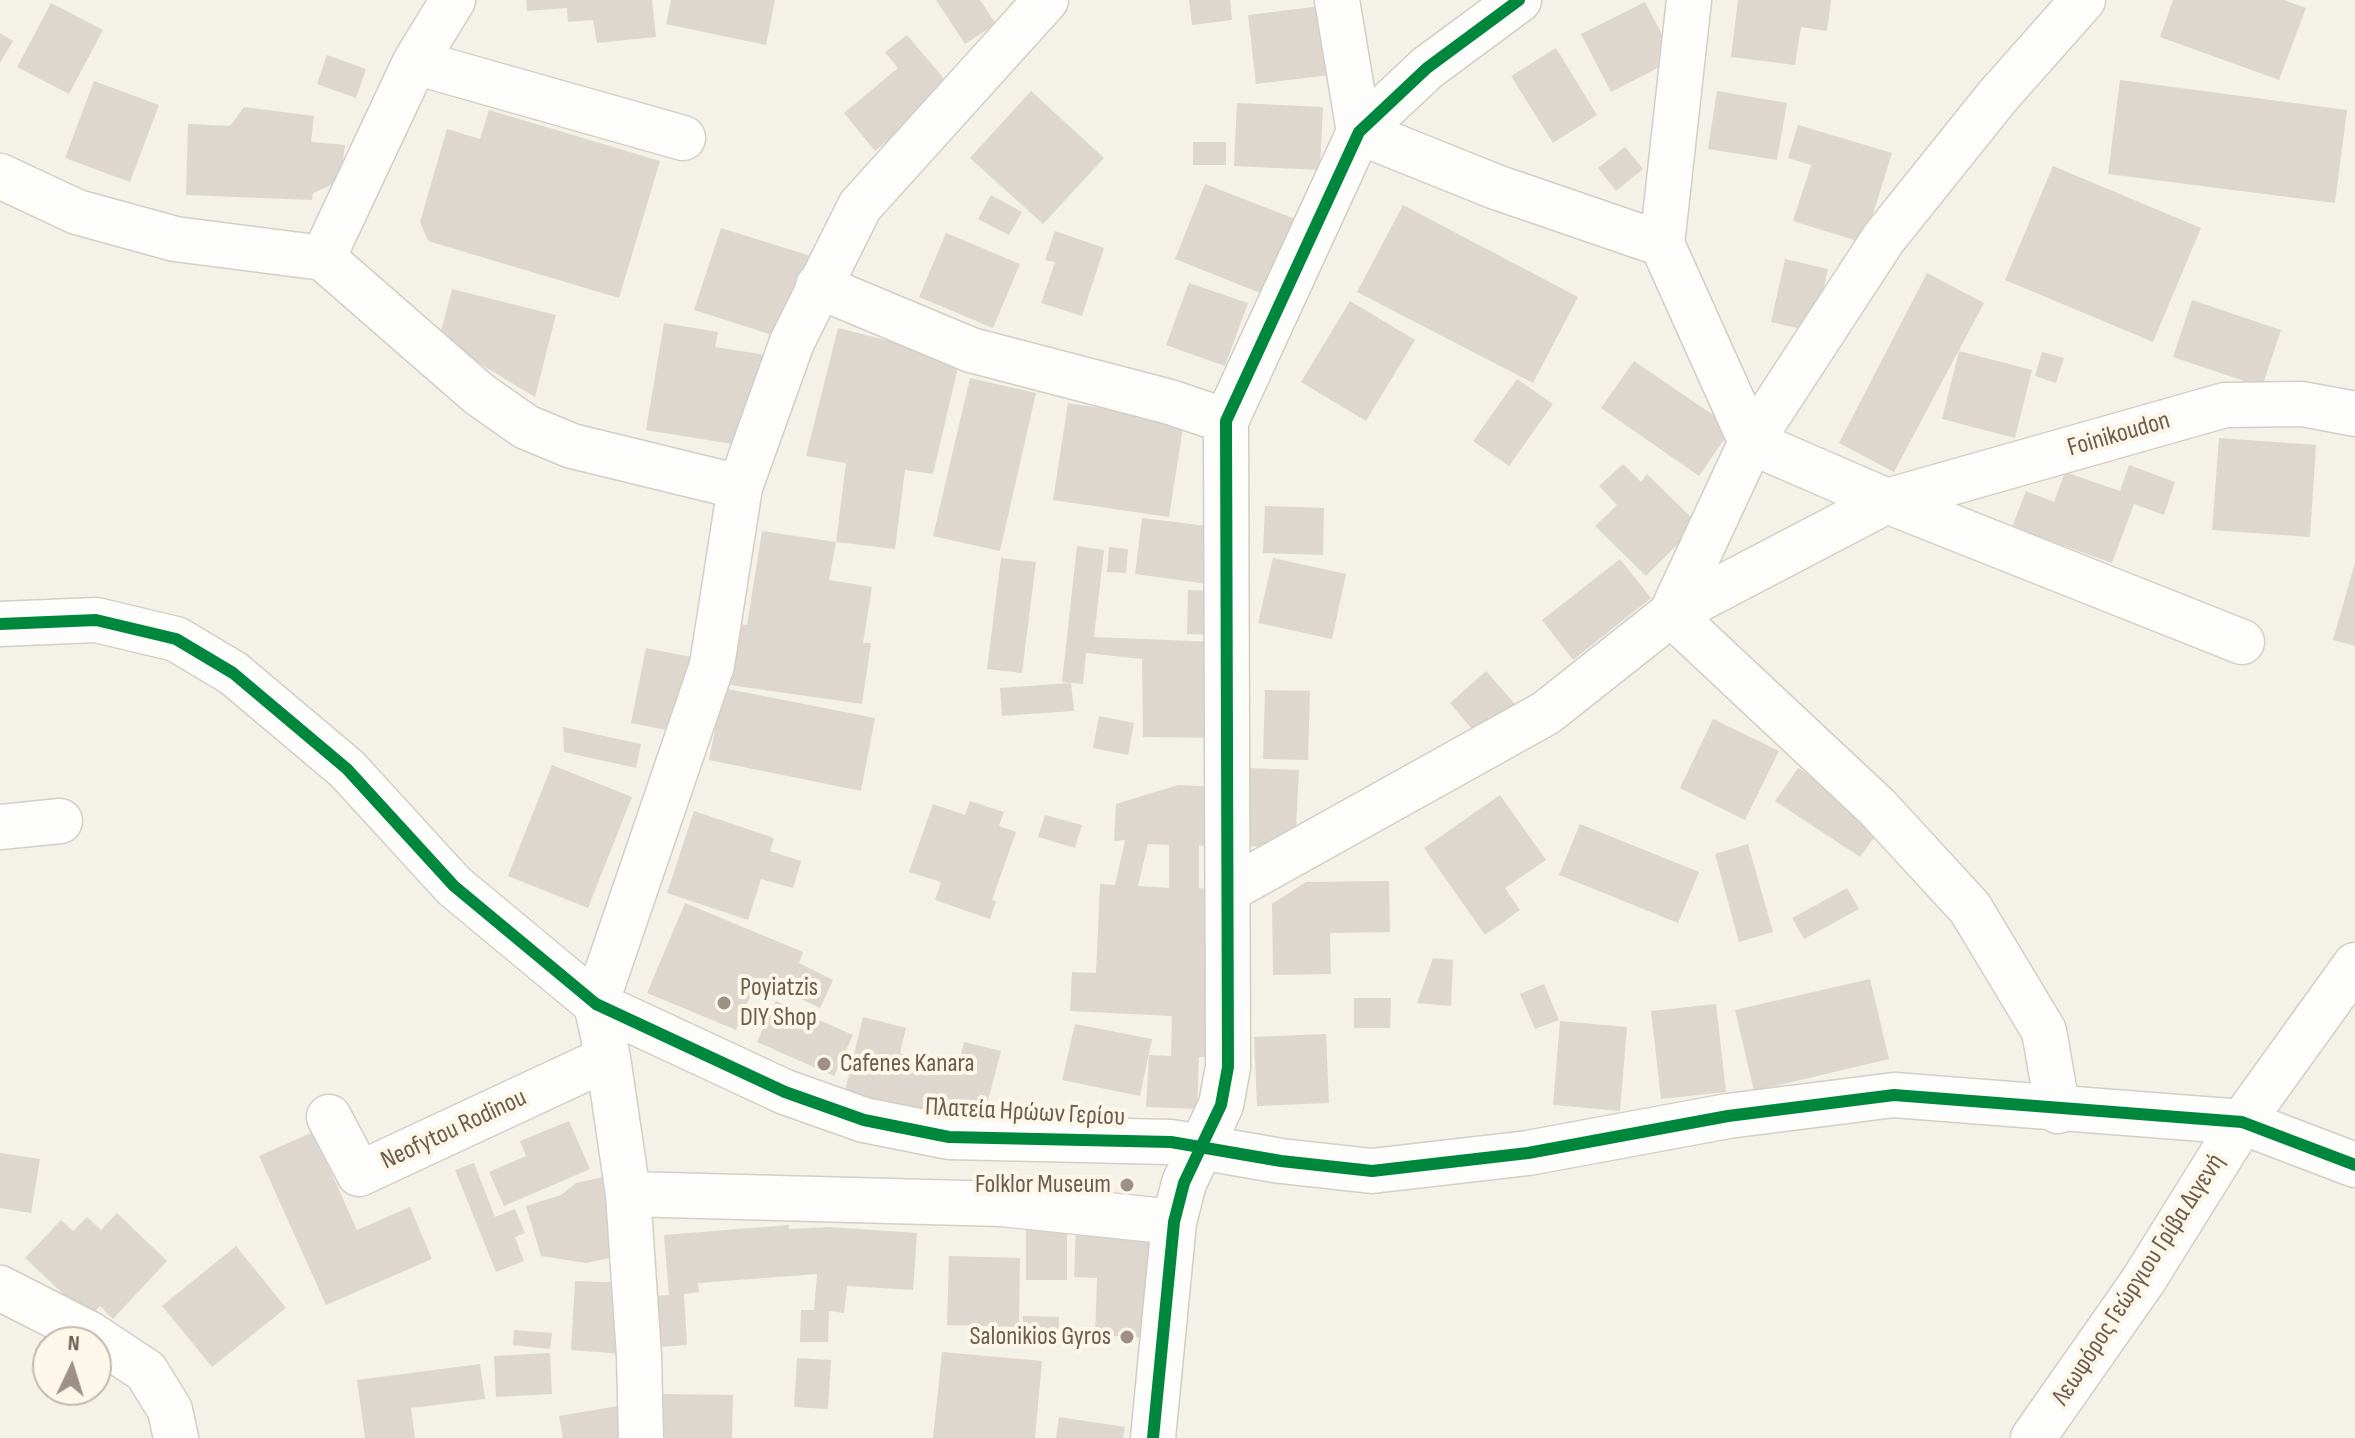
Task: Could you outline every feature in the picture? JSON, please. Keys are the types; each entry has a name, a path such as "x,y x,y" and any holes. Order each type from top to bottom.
{"street":[{"path":"323,258 415,62 453,0"},
{"path":"641,1438 639,1356 643,1194 596,1004 712,665 740,487 792,342 860,206 1046,0"},
{"path":"1337,0 1359,132"},
{"path":"1153,1438 1174,1222 1184,1183 1204,1147 1221,1105 1228,1067 1230,889 1226,421 1359,132 1427,68 1519,0"},
{"path":"1689,0 1662,244 1751,442 1887,501 2242,642"},
{"path":"2058,1111 2044,1031 1970,908 1877,807 1671,614 1751,442 1884,238 1997,97 2083,0"},
{"path":"415,62 683,138"},
{"path":"1359,132 1496,187 1662,244"},
{"path":"0,176 77,212 175,239 323,258 479,394 526,427 572,446 740,487"},
{"path":"818,286 971,350 1170,402 1226,421"},
{"name":"Foinikoudon","path":"1230,889 1546,713 1671,614 1887,501 2225,405 2302,404 2355,414"},
{"name":"Πλατεία Ηρώων Γερίου","path":"0,624 96,620 176,639 233,673 347,769 454,886 596,1004 785,1092 864,1120 949,1137 1171,1142 1281,1161 1372,1171 1528,1153 1728,1116 1894,1095 2058,1111 2152,1113 2242,1122 2355,1165"},
{"path":"0,827 60,821"},
{"name":"Λεωφόρος Γεώργιου Γρίβα Διγενή","path":"2033,1438 2143,1281 2242,1122 2355,965"},
{"name":"Neofytou Rodinou","path":"329,1117 359,1174 608,1058"},
{"path":"643,1194 1002,1204 1174,1222"},
{"path":"0,1288 21,1312 90,1334 146,1371 170,1410 176,1438"}],"building":[{"path":"526,0 652,0 656,37 597,43 593,20 568,22 567,8 527,11"},
{"path":"671,0 775,0 766,45 666,24"},
{"path":"936,0 980,0 996,24 965,44"},
{"path":"1189,0 1230,0 1232,20 1192,25"},
{"path":"1738,0 1831,0 1827,31 1801,27 1795,65 1731,57"},
{"path":"2173,0 2284,0 2306,8 2279,80 2160,37"},
{"path":"1645,2 1675,59 1611,92 1581,34"},
{"path":"51,3 103,30 69,94 17,67"},
{"path":"1321,6 1330,75 1256,84 1248,15"},
{"path":"0,33 13,41 0,63"},
{"path":"907,35 951,87 875,151 844,113 898,68 885,52"},
{"path":"1556,48 1597,115 1553,143 1511,76"},
{"path":"327,55 366,69 356,98 317,84"},
{"path":"2120,80 2347,110 2335,203 2108,174"},
{"path":"94,81 159,105 130,182 65,158"},
{"path":"1031,91 1104,158 1043,224 970,158"},
{"path":"1717,91 1787,103 1777,160 1708,149"},
{"path":"1237,103 1323,107 1320,170 1234,166"},
{"path":"244,107 314,116 311,142 345,145 340,181 313,193 312,200 186,195 188,124 230,126"},
{"path":"489,110 660,161 619,298 428,241 420,222 447,129 480,139"},
{"path":"1798,125 1892,153 1864,243 1793,221 1811,165 1788,158"},
{"path":"1193,142 1226,142 1226,165 1193,165"},
{"path":"1625,147 1643,169 1616,191 1598,168"},
{"path":"2053,166 2201,228 2153,342 2005,280"},
{"path":"1205,184 1295,219 1265,295 1175,259"},
{"path":"991,195 1022,212 1009,235 978,219"},
{"path":"1403,205 1578,297 1533,383 1357,292"},
{"path":"721,228 814,257 788,340 694,310"},
{"path":"1055,231 1104,248 1082,316 1041,303 1055,262 1045,260"},
{"path":"946,233 1020,264 993,328 919,297"},
{"path":"1785,259 1828,269 1814,332 1771,322"},
{"path":"1927,273 1984,303 1894,472 1839,443"},
{"path":"1189,283 1248,303 1225,366 1166,345"},
{"path":"452,289 556,315 535,397 439,339"},
{"path":"2192,300 2281,330 2262,387 2173,357"},
{"path":"1350,301 1415,340 1366,421 1301,382"},
{"path":"664,323 718,332 715,347 766,355 757,407 744,410 738,445 646,430"},
{"path":"838,328 960,359 933,474 905,470 895,549 836,542 846,463 806,456"},
{"path":"1959,351 2032,370 2015,438 1942,419"},
{"path":"2042,352 2064,358 2056,383 2035,376"},
{"path":"1634,361 1732,428 1699,476 1601,408"},
{"path":"970,378 1036,393 1000,551 933,536"},
{"path":"1517,379 1553,404 1509,466 1473,441"},
{"path":"1068,403 1184,421 1169,517 1053,500"},
{"path":"2219,438 2316,445 2310,537 2212,530"},
{"path":"1623,464 1641,482 1647,474 1698,524 1646,576 1595,526 1617,505 1599,486"},
{"path":"2129,465 2175,482 2164,515 2134,504 2112,563 2012,527 2026,491 2054,502 2065,472 2120,491"},
{"path":"1265,506 1324,508 1323,555 1263,553"},
{"path":"1142,518 1224,528 1216,585 1135,574"},
{"path":"762,531 836,542 829,580 872,587 863,643 871,643 862,704 730,685 739,624 747,625"},
{"path":"1077,546 1104,550 1094,637 1217,642 1216,738 1143,737 1142,659 1086,653 1083,684 1062,682"},
{"path":"1109,547 1128,549 1126,573 1107,572"},
{"path":"1001,558 1036,562 1022,673 987,669"},
{"path":"1273,558 1346,574 1332,639 1258,623"},
{"path":"1620,559 1651,598 1573,660 1542,620"},
{"path":"2355,563 2355,646 2333,640"},
{"path":"1188,590 1219,591 1217,635 1187,634"},
{"path":"646,648 696,658 681,733 631,723"},
{"path":"1486,671 1515,704 1478,736 1450,703"},
{"path":"1071,683 1074,711 1002,716 1000,688"},
{"path":"723,688 875,718 861,791 709,760"},
{"path":"1265,690 1310,691 1308,760 1263,759"},
{"path":"1099,716 1134,723 1128,755 1093,748"},
{"path":"1713,719 1779,751 1745,820 1680,788"},
{"path":"563,727 641,744 636,768 564,752"},
{"path":"552,765 632,797 588,908 508,876"},
{"path":"1246,768 1299,770 1295,848 1242,846"},
{"path":"1798,768 1883,825 1860,857 1775,801"},
{"path":"1178,785 1215,787 1211,848 1199,845 1199,888 1221,890 1222,1056 1199,1057 1197,1109 1146,1107 1149,1055 1171,1056 1172,1016 1070,1011 1072,972 1096,973 1100,884 1115,885 1125,840 1114,841 1116,804","holes":["1148,844 1169,845 1169,888 1138,886"]},
{"path":"1500,795 1546,860 1505,888 1520,910 1485,935 1424,848"},
{"path":"970,801 1004,812 999,826 1016,832 992,900 996,901 990,919 935,900 941,882 909,872 933,804 965,815"},
{"path":"694,811 774,838 770,851 801,861 793,888 761,879 748,920 667,893"},
{"path":"1045,815 1082,825 1075,848 1038,837"},
{"path":"1580,824 1699,872 1678,923 1559,875"},
{"path":"1748,844 1773,932 1739,942 1715,854"},
{"path":"1389,881 1390,932 1330,933 1331,974 1273,975 1272,904 1306,882"},
{"path":"1847,888 1859,909 1804,939 1792,918"},
{"path":"685,903 803,952 799,963 833,980 820,1008 758,978 736,1030 647,993"},
{"path":"1433,958 1453,960 1451,1006 1417,1003"},
{"path":"1870,979 1889,1059 1754,1091 1735,1010"},
{"path":"1544,984 1559,1020 1535,1029 1520,994"},
{"path":"1354,998 1391,998 1390,1028 1354,1028"},
{"path":"776,1001 853,1035 834,1076 757,1042"},
{"path":"1716,1004 1726,1092 1661,1099 1651,1011"},
{"path":"863,1017 906,1028 900,1053 957,1070 964,1042 1001,1051 981,1127 845,1091"},
{"path":"1560,1021 1627,1027 1620,1111 1553,1105"},
{"path":"1075,1024 1152,1039 1140,1096 1062,1080"},
{"path":"1326,1034 1329,1103 1257,1106 1254,1037"},
{"path":"569,1121 590,1169 504,1206 489,1172 526,1156 520,1141"},
{"path":"313,1132 357,1230 410,1207 432,1259 326,1305 259,1156"},
{"path":"0,1153 40,1159 31,1213 0,1208"},
{"path":"474,1163 495,1217 515,1209 525,1233 515,1237 524,1261 496,1272 455,1170"},
{"path":"608,1176 623,1255 586,1263 541,1256 526,1206 561,1195 576,1183"},
{"path":"117,1213 167,1261 113,1319 100,1306 89,1318 25,1258 61,1220 73,1231 87,1217 101,1230"},
{"path":"1067,1223 1067,1280 1026,1280 1026,1224"},
{"path":"789,1225 789,1229 830,1227 917,1233 913,1290 847,1286 844,1313 829,1311 828,1342 800,1342 801,1310 814,1310 817,1274 698,1283 699,1292 684,1294 687,1345 659,1347 655,1296 669,1295 664,1235"},
{"path":"1076,1225 1154,1227 1150,1338 1095,1335 1097,1278 1074,1277"},
{"path":"236,1246 286,1308 212,1367 162,1306"},
{"path":"949,1256 1020,1258 1019,1327 947,1325"},
{"path":"575,1281 627,1283 622,1354 571,1350"},
{"path":"1023,1316 1059,1317 1058,1347 1022,1346"},
{"path":"514,1330 552,1333 550,1349 513,1345"},
{"path":"942,1352 1042,1361 1035,1438 933,1438"},
{"path":"550,1353 552,1394 496,1397 494,1356"},
{"path":"797,1358 831,1360 828,1409 794,1407"},
{"path":"480,1364 485,1399 411,1408 415,1438 365,1438 357,1380"},
{"path":"663,1394 733,1395 732,1438 663,1438"},
{"path":"624,1405 629,1438 563,1438 559,1416"},
{"path":"1059,1417 1125,1427 1123,1438 1056,1438"}],"cycle path":[{"path":"1153,1438 1174,1222 1184,1183 1221,1105 1228,1067 1226,421 1359,132 1427,68 1519,0"},
{"path":"0,624 96,620 176,639 233,673 347,769 454,886 596,1004 785,1092 864,1120 949,1137 1171,1142 1281,1161 1372,1171 1528,1153 1728,1116 1894,1095 2242,1122 2355,1165"}],"place":[{"name":"Poyiatzis DIY Shop","path":"724,1003"},
{"name":"Cafenes Kanara","path":"824,1064"},
{"name":"Folklor Museum","path":"1127,1185"},
{"name":"Salonikios Gyros","path":"1127,1337"}]}
